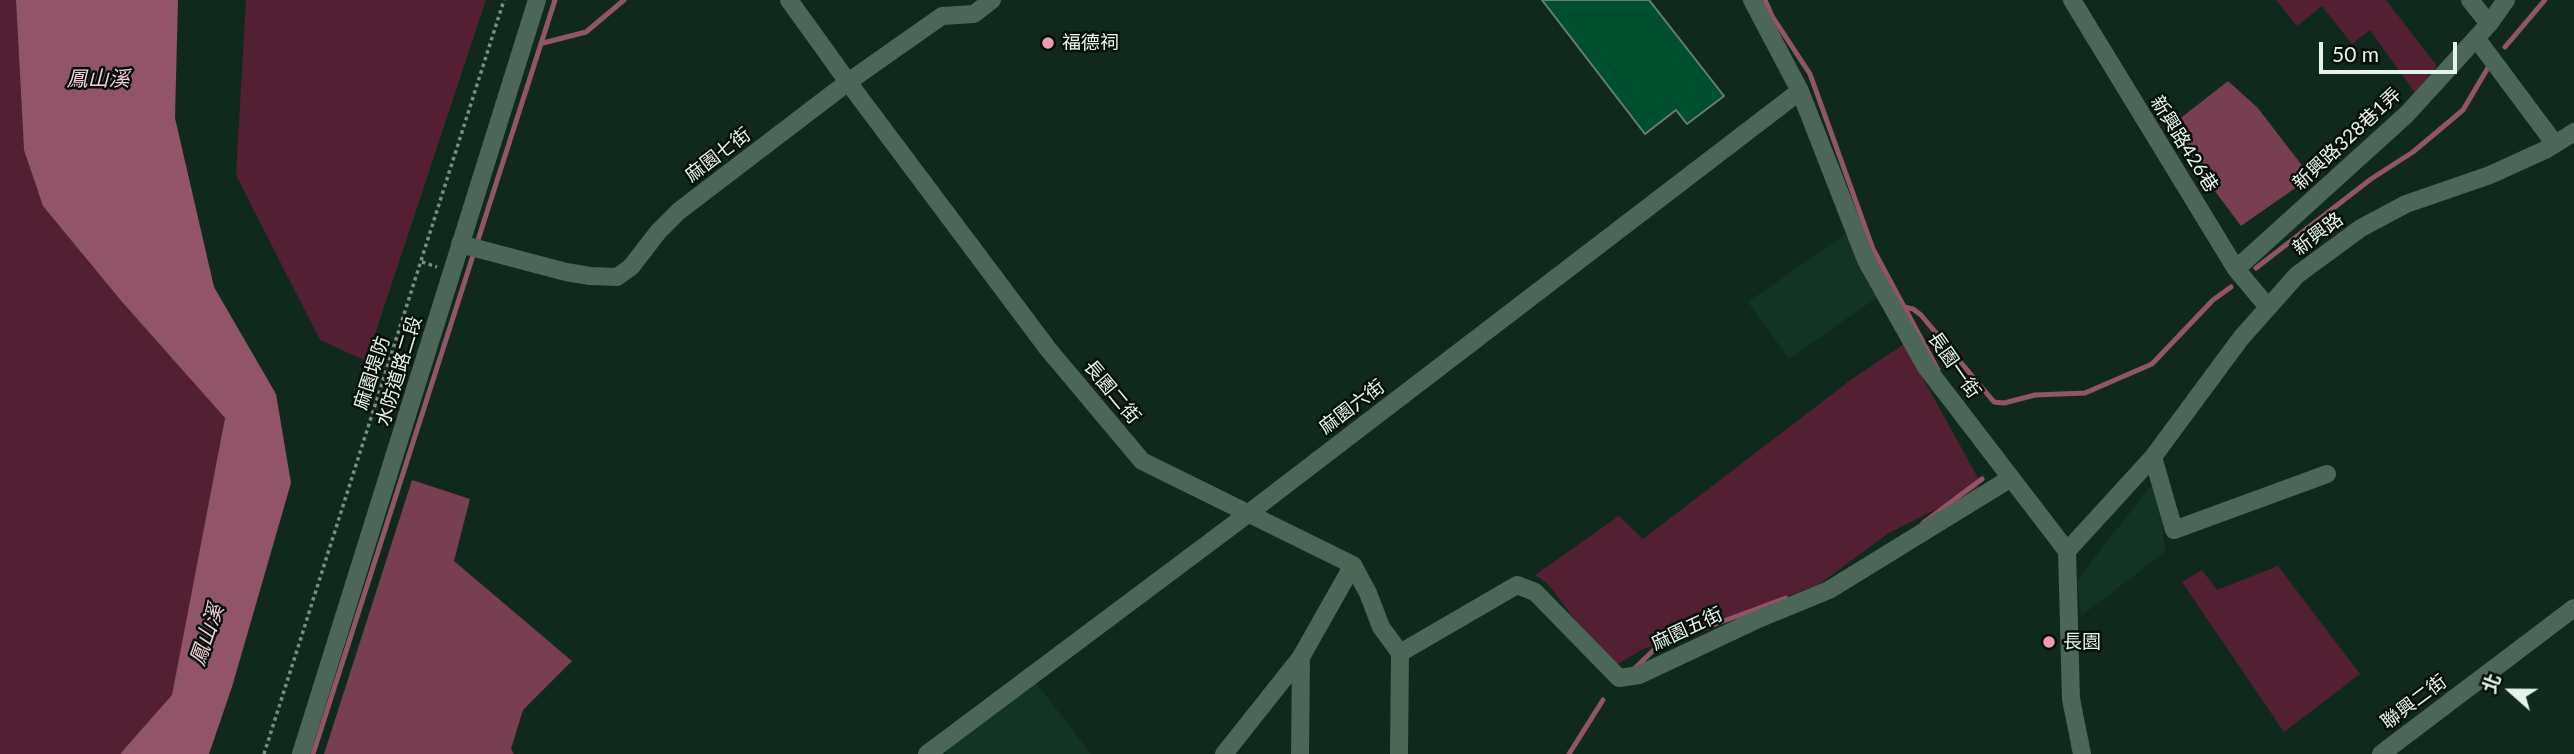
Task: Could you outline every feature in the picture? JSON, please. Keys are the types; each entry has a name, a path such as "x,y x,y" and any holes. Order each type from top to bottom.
{"street":[{"name":"水防道路二段","path":"301,754 537,0"},
{"name":"長園二街","path":"789,0 1048,349 1142,461 1353,565"},
{"name":"麻園七街","path":"460,244 566,272 590,276 617,276 631,267 658,232 679,211 848,82 942,16 974,14 992,0"},
{"name":"長園一街","path":"1752,0 1800,91 1866,260 1926,367 2067,551"},
{"name":"新興路426巷","path":"2072,0 2236,269 2267,306"},
{"path":"2470,0 2489,24"},
{"name":"新興路328巷1弄","path":"2236,269 2407,114 2489,24 2506,0"},
{"path":"2476,38 2555,144"},
{"name":"麻園六街","path":"927,754 1249,513 1800,91"},
{"name":"新興路","path":"2067,551 2153,457 2267,306 2297,275 2361,228 2406,204 2490,175 2574,132"},
{"path":"2153,457 2174,530 2327,474"},
{"name":"麻園五街","path":"1400,653 1517,585 1535,592 1619,678 1639,675 1756,620 1829,590 2011,478"},
{"path":"2067,551 2071,699 2082,754"},
{"path":"1353,565 1368,593 1381,627 1400,653 1399,754"},
{"path":"1224,754 1301,657 1353,565"},
{"name":"聯興二街","path":"2381,754 2574,608"},
{"path":"1300,754 1301,657"}],"path":[{"name":"麻園堤防","path":"264,754 503,0"}],"shaded area":[{"path":"0,0 16,0 24,150 123,303 225,418 172,696 120,754 0,754"},
{"path":"246,0 486,0 366,361 320,340 236,175"},
{"path":"2276,0 2386,0 2437,66 2415,93 2370,30 2352,44 2322,6 2297,26"},
{"path":"2228,81 2257,107 2311,177 2241,226 2168,128"},
{"path":"1854,228 1879,296 1789,359 1748,302"},
{"path":"1904,344 1978,478 1978,488 1889,533 1818,585 1641,650 1611,668 1548,584 1535,575 1619,516 1643,539 1852,379"},
{"path":"2157,478 2165,552 2081,616 2077,580"},
{"path":"412,480 470,499 454,561 572,661 523,710 511,749 514,754 324,754"},
{"path":"2278,566 2360,674 2284,732 2182,582 2202,570 2217,590"},
{"path":"1034,680 1091,754 947,754 943,750"}],"water":[{"name":"鳳山溪","path":"16,0 178,0 175,118 214,287 276,394 291,483 232,687 209,754 120,754 172,695 225,418 123,303 43,206 24,150"}],"building":[{"path":"1542,0 1649,0 1724,96 1687,124 1676,110 1645,134"}],"waterway":[{"path":"313,754 555,0"},
{"path":"543,43 586,32 624,0"},
{"path":"1765,0 1772,16 1810,74 1873,249 1938,370"},
{"path":"2505,47 2545,0"},
{"path":"2256,268 2371,179 2413,152 2463,110 2489,66"},
{"path":"1904,307 1921,315 1994,402 2004,403 2035,395 2085,393 2152,364 2213,300 2231,287"},
{"path":"1923,523 1982,479"},
{"path":"1633,670 1659,645 1786,598"},
{"path":"1569,754 1603,700"}],"place":[{"name":"福德祠","path":"1048,43"},
{"name":"長園","path":"2049,642"}]}
